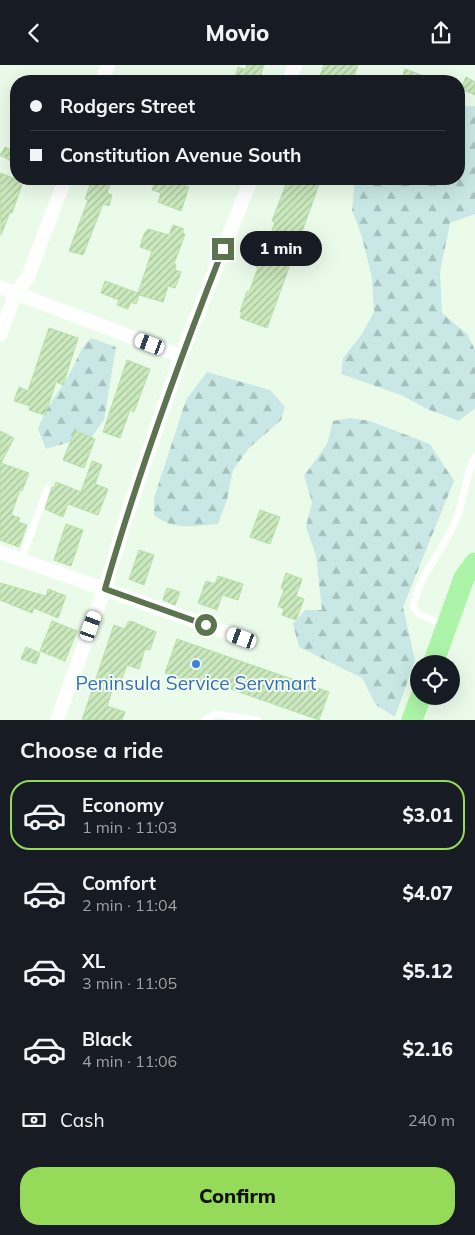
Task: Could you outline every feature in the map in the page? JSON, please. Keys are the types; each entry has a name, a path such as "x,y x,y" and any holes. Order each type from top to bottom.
{"main road":[{"path":"436,655 464,578 475,563"},
{"path":"412,720 418,705"}],"street":[{"path":"0,335 16,293 28,277 63,185"},
{"path":"57,720 105,589 124,524 181,355 249,185"},
{"path":"0,287 181,355"},
{"path":"0,552 242,638"}],"lane":[{"path":"447,626 419,614 413,607 416,593 425,572 455,521 475,457"},
{"path":"21,560 47,489"},
{"path":"206,720 215,714 258,720"}],"green space":[{"path":"475,106 475,214 450,223 440,272 442,313 468,335 475,350 475,408 459,421 427,409 401,395 341,374 343,358 362,334 374,312 372,278 362,237 352,210 354,185 465,185 465,107"},
{"path":"91,338 116,347 104,420 88,442 70,442 46,449 38,429 47,409 70,373 83,348"},
{"path":"207,372 270,390 285,407 281,420 249,448 233,470 227,500 218,524 176,525 161,520 154,515 154,498 186,400"},
{"path":"350,418 370,421 430,444 454,481 403,607 414,655 410,655 410,674 395,717 376,705 362,678 299,647 293,624 305,610 322,610 316,556 306,527 312,502 304,476 327,444 333,421"}],"building":[{"path":"247,65 264,65 261,75 236,75 238,67 245,70"},
{"path":"324,65 358,65 354,75 320,75"},
{"path":"405,69 421,75 403,75"},
{"path":"466,77 475,82 475,95 465,91"},
{"path":"5,147 10,150 10,160 0,155"},
{"path":"0,173 10,177 10,185 22,185 12,213 10,212 1,235"},
{"path":"90,185 110,185 107,193 112,195 109,206 103,204 83,255 69,251 88,200 85,199"},
{"path":"154,185 183,185 189,187 181,211 158,202 161,193 152,190"},
{"path":"286,185 319,185 267,328 240,318 242,312 240,312 258,268 256,267 263,247 266,247 275,222 272,221"},
{"path":"173,225 184,229 182,233 185,234 174,264 176,265 175,270 181,272 175,288 168,286 163,302 139,295 136,304 131,302 128,309 117,305 119,300 101,293 105,281 138,293 152,251 140,247 144,234 148,229 169,235"},
{"path":"49,328 78,338 63,385 56,382 45,415 29,410 30,406 14,401 19,387 28,391"},
{"path":"127,360 150,369 134,412 130,410 120,438 103,432"},
{"path":"0,431 14,438 1,463 29,473 22,491 20,490 11,515 20,518 18,522 27,525 19,547 0,540"},
{"path":"75,431 95,439 84,468 63,460"},
{"path":"92,461 102,465 95,484 108,489 98,515 68,504 63,517 45,509 52,487 54,488 56,482 81,492"},
{"path":"260,510 280,517 270,544 250,537"},
{"path":"66,524 83,530 71,566 54,560"},
{"path":"139,550 154,555 144,585 129,579"},
{"path":"286,573 302,579 296,596 304,599 296,620 282,615 284,609 278,606 284,590 281,588"},
{"path":"218,576 243,584 238,600 222,595 217,610 198,603 206,581 215,584"},
{"path":"0,583 46,596 48,589 66,596 58,618 34,608 32,613 0,600"},
{"path":"167,588 180,592 175,605 163,600"},
{"path":"52,621 77,631 65,661 40,651"},
{"path":"131,621 156,632 150,650 145,649 139,669 127,665 121,681 116,679 107,706 125,712 122,720 82,720 114,625 125,629 128,622"},
{"path":"177,639 329,692 319,720 205,680 203,686 165,673"},
{"path":"26,647 40,653 36,664 21,659"}],"place":[{"name":"Peninsula Service Servmart","path":"196,664"}],"route":[{"path":"206,625 105,589 124,524 181,355 223,249"}]}
